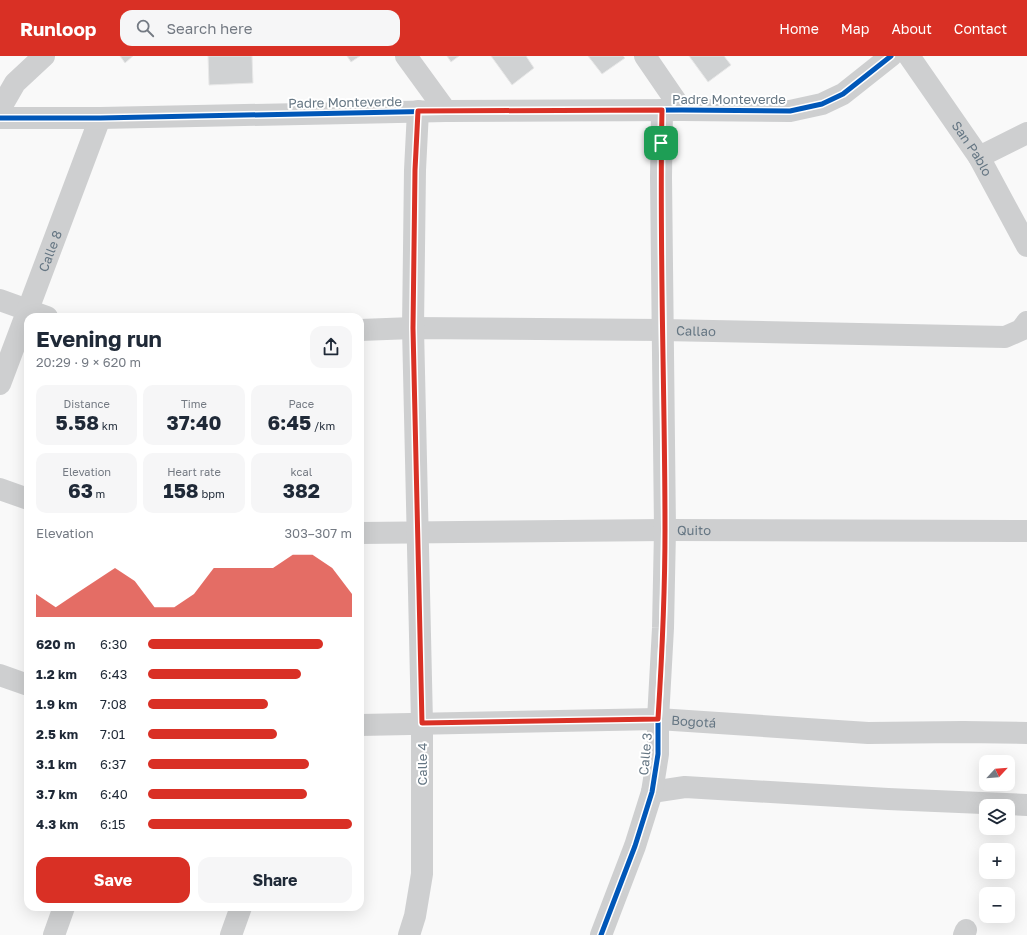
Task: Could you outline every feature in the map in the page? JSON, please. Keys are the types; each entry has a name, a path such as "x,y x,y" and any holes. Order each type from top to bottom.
{"street":[{"path":"0,109 15,83 44,56"},
{"path":"406,56 446,111"},
{"path":"645,56 672,110"},
{"name":"Padre Monteverde","path":"0,118 100,118 418,111 790,111 822,104 843,94 891,56"},
{"name":"San Pablo","path":"909,56 979,157 1027,246"},
{"name":"Calle 3","path":"601,935 635,846 652,792 658,754 665,530 661,185 672,110"},
{"name":"Calle 4","path":"409,935 415,916 422,874 422,723 413,328 415,170 418,111"},
{"name":"Calle 8","path":"37,313 100,118"},
{"path":"979,157 1027,133"},
{"path":"0,300 34,313"},
{"name":"Callao","path":"364,330 413,328 662,330 1005,337 1021,330 1027,322"},
{"name":"Calle 8","path":"0,384 24,339"},
{"path":"0,488 24,497"},
{"name":"Quito","path":"364,533 665,530 1027,532"},
{"path":"0,675 24,684"},
{"name":"Bogotá","path":"364,725 658,719 868,732 1027,732"},
{"path":"652,792 685,787 888,799 1027,805"},
{"path":"54,935 63,911"},
{"path":"231,935 240,911"}],"building":[{"path":"120,56 133,56 125,63"},
{"path":"208,56 252,56 253,83 209,85"},
{"path":"347,56 360,56 351,62"},
{"path":"447,56 459,56 451,62"},
{"path":"491,56 526,56 534,68 512,85"},
{"path":"588,56 623,56 625,58 602,74"},
{"path":"689,56 724,56 731,65 708,82"}],"cycle path":[{"path":"0,118 100,118 446,111 790,111 822,104 843,94 891,56"},
{"path":"601,935 635,846 652,792 658,754 665,530 661,177 662,110"}],"route":[{"path":"662,110 661,143 665,530 663,628 658,719 422,723 413,328 415,170 418,111 662,110"}]}
